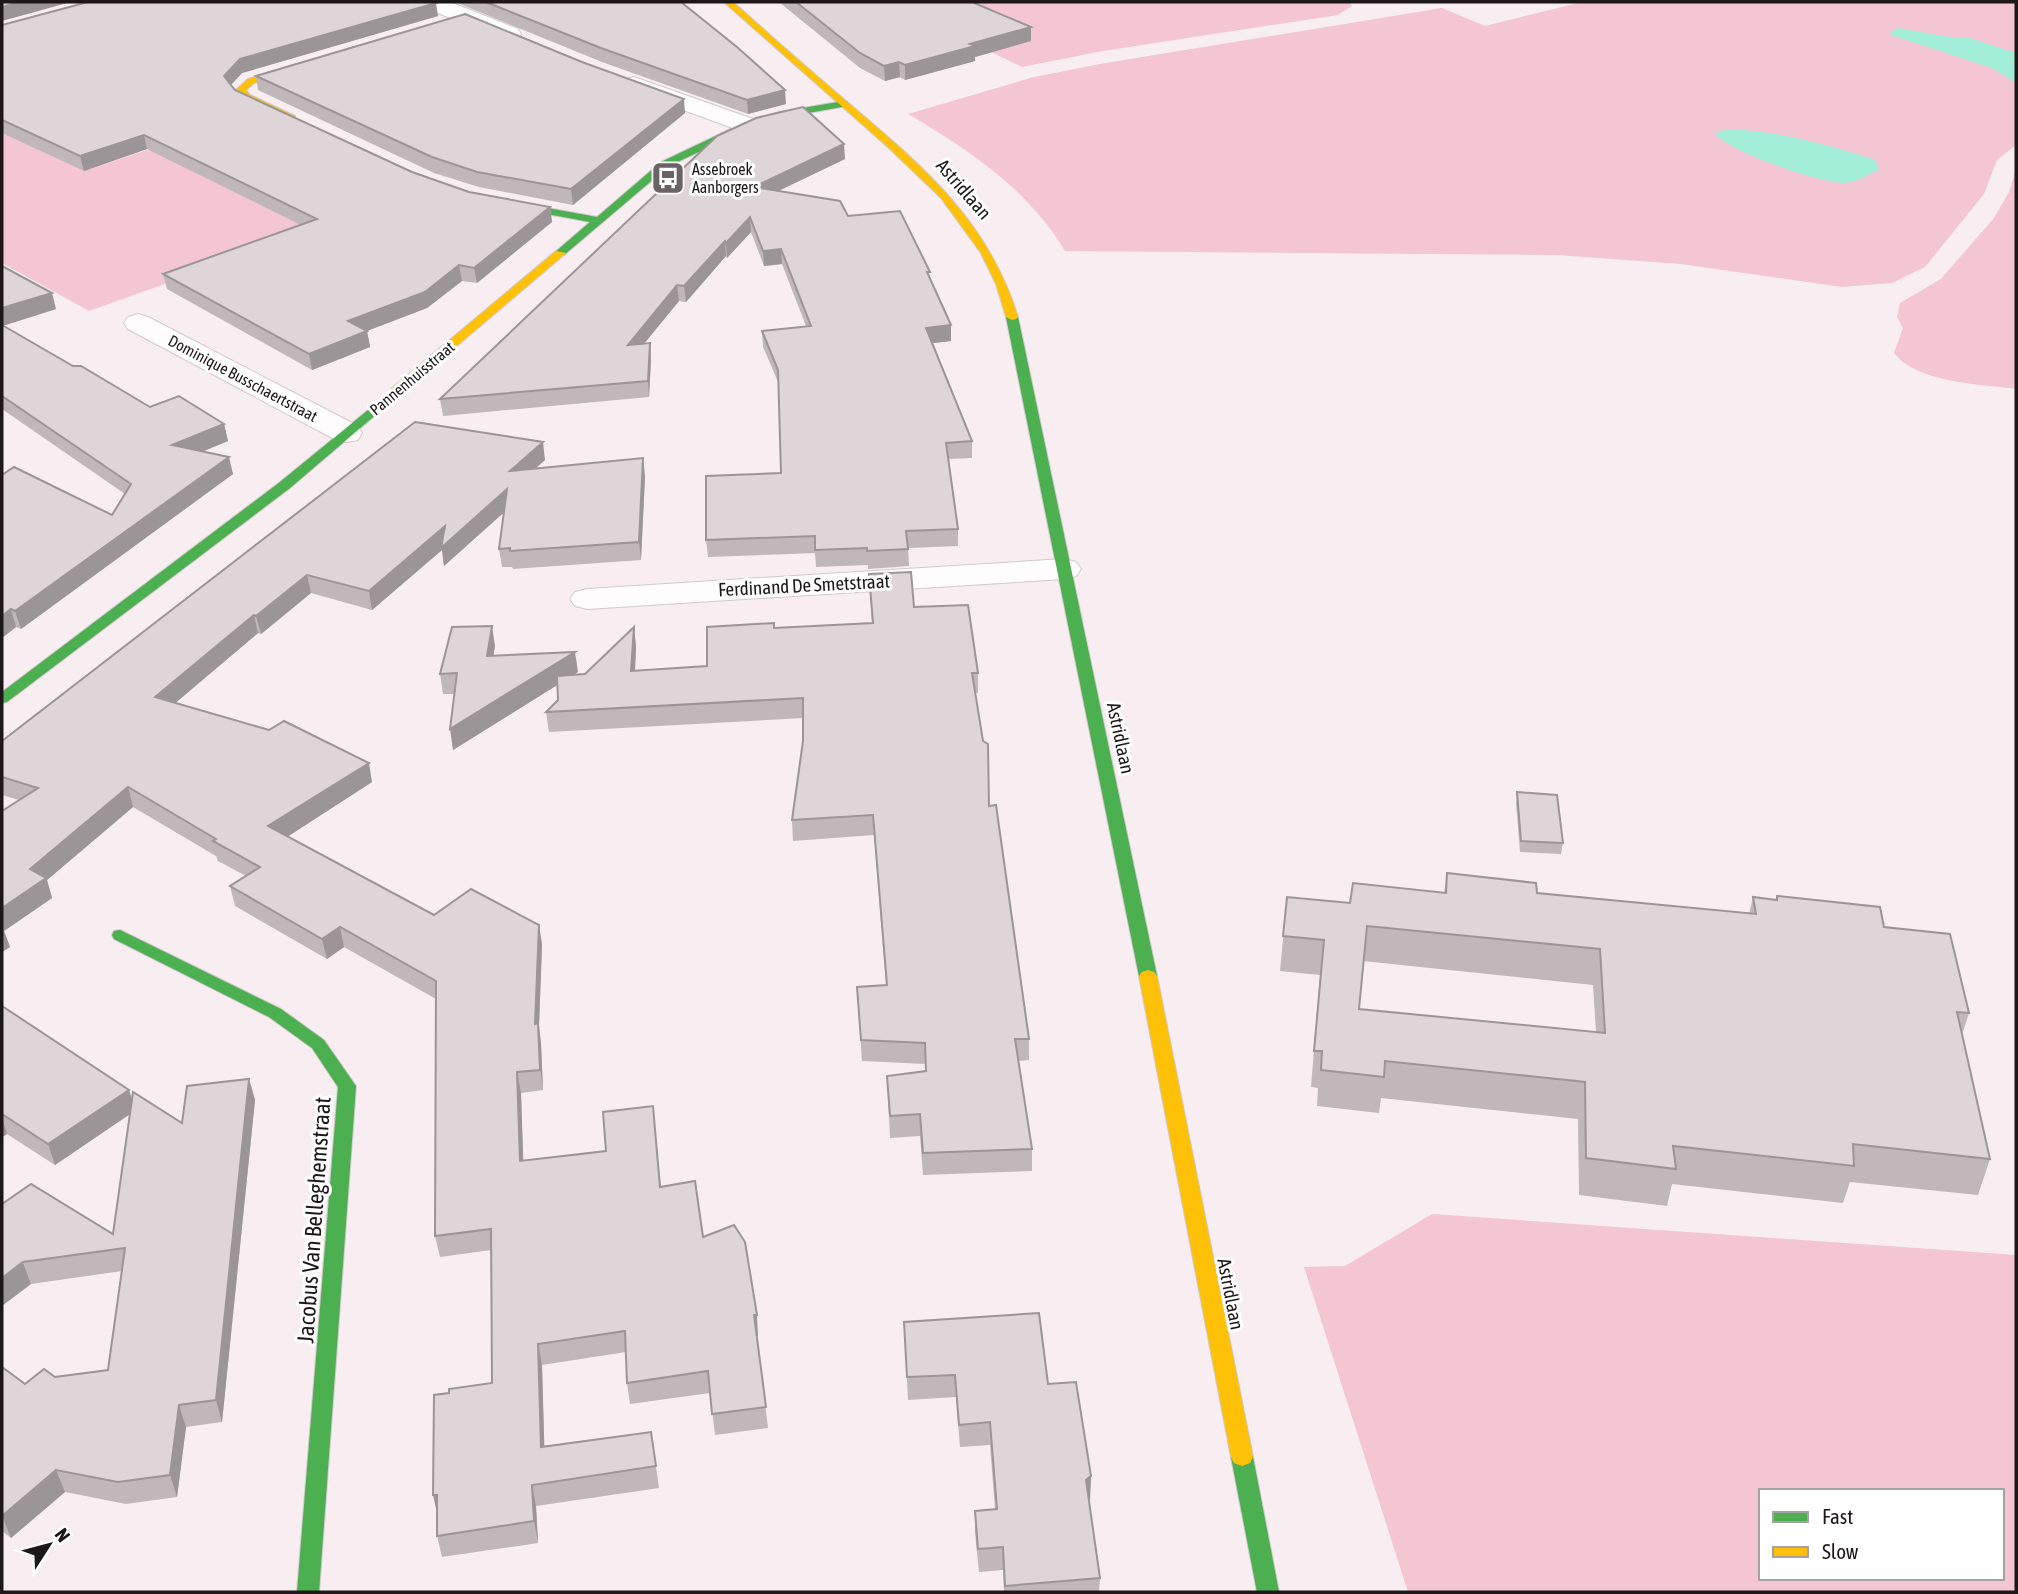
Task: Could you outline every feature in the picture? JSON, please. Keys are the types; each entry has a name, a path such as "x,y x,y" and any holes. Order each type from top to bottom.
{"street":[{"path":"431,2 532,43"},
{"name":"Astridlaan","path":"727,2 912,163 962,215 998,270 1008,296 1125,860 1268,1592"},
{"path":"446,24 470,18"},
{"path":"310,127 247,97 241,90 251,80 318,61"},
{"path":"619,78 747,125"},
{"name":"Pannenhuisstraat","path":"2,699 285,485 665,164 747,125 779,115 844,104"},
{"path":"485,199 598,220"},
{"name":"Dominique Busschaertstraat","path":"138,323 347,433"},
{"name":"Ferdinand De Smetstraat","path":"587,598 1064,569"},
{"name":"Jacobus Van Belleghemstraat","path":"120,935 275,1013 318,1044 347,1086 308,1592"}],"shaded area":[{"path":"934,2 1349,2 1352,6 1338,15 1103,51 1022,67 907,11"},
{"path":"1582,2 2016,2 2016,145 1997,160 1984,194 1925,267 1892,283 1842,287 1681,264 1557,255 1065,251 1034,209 996,173 908,114 1034,77 1100,64 1442,8 1485,26"},
{"path":"1898,28 1966,37 2016,53 2016,83 1992,68 1891,35 1890,33"},
{"path":"1727,129 1784,135 1821,144 1875,160 1879,169 1863,178 1844,183 1816,178 1737,149 1715,133"},
{"path":"2,132 84,171 150,149 316,230 89,311 2,263"},
{"path":"2016,169 2016,389 1950,380 1918,371 1894,353 1903,328 1897,317 1900,303 1941,279 1994,218 2009,192"},
{"path":"1432,1214 2016,1255 2016,1592 1408,1592 1304,1267 1345,1266"}],"building":[{"path":"2,2 20,2 2,7"},
{"path":"88,2 434,2 436,3 240,59 224,76 235,90 412,172 469,192 550,207 474,268 459,265 425,292 348,321 367,331 309,354 163,274 317,219 144,135 80,156 2,120 2,25"},
{"path":"486,2 681,2 785,90 747,100 601,48"},
{"path":"796,2 972,2 1031,27 905,65 899,62 884,66 860,53"},
{"path":"465,14 582,62 684,99 571,189 477,172 432,157 256,76"},
{"path":"803,107 844,144 754,187 840,201 848,216 900,211 930,272 927,272 951,325 926,328 972,441 946,443 958,529 906,531 908,549 867,551 867,548 815,550 815,536 706,540 706,476 781,473 778,370 762,331 811,326 781,249 763,251 750,217 684,286 677,285 628,345 650,343 648,381 440,399 717,136 756,118"},
{"path":"2,266 52,293 2,308"},
{"path":"2,325 73,366 81,366 150,407 179,396 224,424 172,445 229,457 15,611 11,609 2,616 2,475 14,467 112,515 131,484 2,396"},
{"path":"415,422 543,442 510,471 643,458 639,542 510,551 510,548 499,549 507,489 441,548 445,526 369,591 307,575 155,697 269,730 284,721 369,763 268,826 434,915 471,889 539,925 535,1024 538,1023 540,1070 517,1072 520,1161 606,1151 603,1112 653,1106 660,1187 695,1181 703,1237 734,1225 745,1242 757,1315 754,1315 766,1407 712,1414 708,1371 627,1383 625,1331 538,1344 541,1447 651,1432 656,1466 532,1485 534,1521 437,1536 437,1495 433,1495 434,1395 449,1393 449,1389 492,1383 491,1229 435,1236 436,981 340,927 322,939 230,886 260,867 213,841 216,839 128,787 30,869 46,878 2,908 2,811 38,788 2,777 2,741"},
{"path":"911,572 914,607 968,605 978,673 972,673 983,741 988,744 989,806 996,805 1029,1039 1015,1039 1032,1149 923,1153 920,1114 890,1116 887,1076 926,1071 925,1043 861,1040 857,987 887,985 873,815 792,820 803,741 803,698 546,712 558,700 557,676 585,674 634,627 631,671 707,666 707,627 774,623 774,628 873,623 869,574"},
{"path":"492,626 487,656 575,652 450,729 457,673 440,674 452,627"},
{"path":"1517,792 1557,795 1563,843 1521,841"},
{"path":"1447,873 1536,883 1537,893 1756,914 1753,897 1777,900 1777,896 1880,907 1884,927 1950,934 1969,1013 1957,1012 1990,1159 1853,1144 1854,1166 1673,1146 1676,1169 1586,1158 1585,1082 1385,1061 1384,1077 1321,1070 1322,1051 1314,1051 1324,940 1283,936 1287,897 1350,903 1353,883 1446,893","holes":["1367,926 1600,949 1605,1033 1359,1009"]},
{"path":"2,1006 129,1090 48,1144 2,1114"},
{"path":"249,1079 216,1400 179,1405 170,1475 118,1482 56,1470 2,1516 2,1367 25,1384 44,1369 55,1377 108,1370 125,1248 23,1262 2,1278 2,1204 31,1184 113,1234 133,1092 182,1123 187,1086"},
{"path":"1039,1313 1048,1384 1076,1382 1091,1476 1086,1480 1100,1578 1005,1586 1003,1547 978,1549 975,1511 997,1509 990,1422 959,1425 955,1375 907,1377 904,1322"}],"traffic: fast":[{"path":"560,253 665,164 747,125 779,115 844,104"},
{"path":"498,202 598,220"},
{"path":"1012,317 1148,976"},
{"path":"2,699 285,485 395,392"},
{"path":"120,935 275,1013 318,1044 347,1086 308,1592"},
{"path":"1242,1457 1268,1592"}],"traffic: slow":[{"path":"728,2 893,146 944,196 987,253 1002,284 1012,317"},
{"path":"291,118 247,97 241,90 251,81 307,64"},
{"path":"395,392 560,253"},
{"path":"1148,976 1242,1457"}],"place":[{"name":"Assebroek Aanborgers","path":"668,178"}]}
